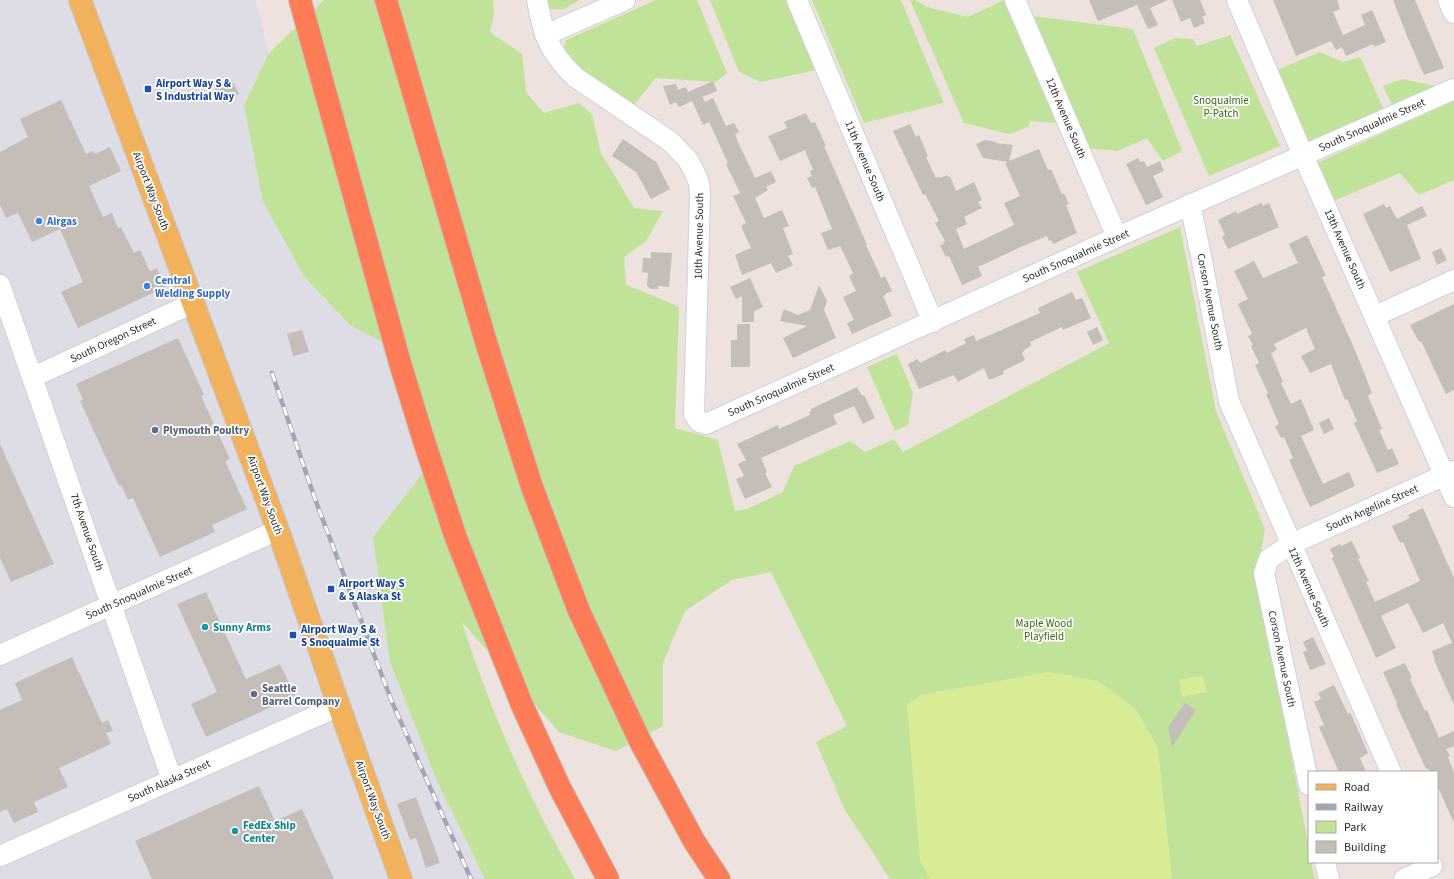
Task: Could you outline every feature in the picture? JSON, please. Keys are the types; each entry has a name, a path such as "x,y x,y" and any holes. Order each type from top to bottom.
{"highway":[{"path":"300,0 400,363 424,442 456,538 522,705 560,788 608,879"},
{"path":"386,0 486,342 532,487 579,611 640,741 694,841 719,879"}],"main road":[{"name":"Airport Way South","path":"83,7 278,530 401,879"}],"street":[{"path":"70,0 83,7"},
{"name":"10th Avenue South","path":"537,0 545,35 551,48 563,65 575,77 671,142 688,160 695,172 699,184 700,195 694,414 699,422"},
{"path":"545,35 625,0"},
{"name":"11th Avenue South","path":"797,0 933,322"},
{"name":"12th Avenue South","path":"1015,0 1117,237"},
{"name":"13th Avenue South","path":"1237,0 1303,155 1375,316 1449,474 1454,497"},
{"path":"1448,0 1454,13"},
{"name":"South Snoqualmie Street","path":"699,422 706,424 1190,204 1454,88"},
{"name":"Corson Avenue South","path":"1190,204 1202,258 1229,401"},
{"path":"1375,316 1454,280"},
{"name":"7th Avenue South","path":"0,285 172,780"},
{"name":"South Oregon Street","path":"33,377 193,303"},
{"name":"12th Avenue South","path":"1229,401 1391,771"},
{"name":"South Angeline Street","path":"1291,544 1449,474"},
{"name":"South Snoqualmie Street","path":"0,655 278,530"},
{"name":"Corson Avenue South","path":"1291,544 1269,559 1264,574 1308,780"},
{"name":"South Alaska Street","path":"0,856 339,706"},
{"path":"1325,863 1329,879"},
{"path":"1404,879 1434,869"}],"shaded area":[{"path":"0,0 255,0 269,53 244,105 405,354 436,456 390,662 437,781 485,879 0,879"}],"green space":[{"name":"Maple Wood Playfield","path":"324,0 493,0 494,15 490,32 522,54 526,92 544,113 579,103 592,114 601,153 634,208 663,211 646,241 624,257 626,285 679,307 675,428 718,440 735,511 747,509 783,492 794,466 850,441 865,452 894,439 903,452 1109,343 1077,272 1180,227 1216,411 1265,529 1257,574 1308,844 1308,863 1311,863 1315,879 890,879 845,810 816,742 847,726 771,572 732,580 685,611 663,663 663,726 616,751 559,732 462,622 485,688 526,786 575,879 485,879 437,781 390,662 373,537 436,456 405,354 350,325 304,276 263,202 244,105 269,53"},
{"path":"546,0 580,0 564,9 546,9"},
{"path":"656,0 697,0 727,73 716,82 656,78 633,106 575,66 563,53 566,40"},
{"path":"710,0 786,0 816,70 761,82 739,72"},
{"path":"812,0 901,0 944,103 864,123"},
{"path":"910,0 915,0 927,7 968,17 1004,0 1057,123 1031,121 1028,127 1009,134 964,123"},
{"path":"1033,16 1133,29 1182,151 1163,161 1147,138 1118,151 1087,148"},
{"name":"Snoqualmie P-Patch","path":"1230,35 1280,146 1209,176 1154,48 1175,38 1193,39 1197,46"},
{"path":"1320,52 1343,62 1360,57 1385,112 1305,145 1272,72"},
{"path":"1403,79 1439,87 1393,107 1383,86"},
{"path":"1454,101 1454,180 1419,195 1400,173 1333,201 1317,163"},
{"path":"897,354 913,393 908,425 895,431 867,367"},
{"path":"1048,672 1098,681 1136,709 1158,748 1172,879 930,879 920,861 907,704 921,695"},
{"path":"1203,675 1207,692 1182,697 1179,680"}],"building":[{"path":"1089,0 1168,0 1150,8 1158,25 1148,29 1137,5 1098,21"},
{"path":"1172,0 1200,0 1206,15 1202,17 1205,23 1194,28 1190,18 1181,22"},
{"path":"1273,0 1337,0 1340,9 1333,12 1343,35 1365,25 1361,15 1372,10 1386,42 1374,47 1373,44 1346,56 1342,47 1336,50 1331,41 1296,56"},
{"path":"1393,0 1415,0 1444,68 1424,75"},
{"path":"232,80 239,94 223,103 215,88"},
{"path":"713,81 717,91 702,97 705,102 713,98 726,126 734,123 739,132 735,134 738,142 755,178 771,171 776,182 766,187 768,190 755,198 764,218 782,210 789,226 783,228 793,254 788,256 793,265 776,273 771,263 742,275 735,255 751,248 741,226 746,223 733,196 740,193 726,164 728,163 709,122 703,125 692,101 679,107 676,102 670,105 663,86 676,84 678,90 686,87 688,92"},
{"path":"61,100 86,154 93,151 95,154 110,147 121,171 89,186 103,217 112,213 118,228 121,227 134,253 140,250 150,271 157,268 166,287 78,328 61,292 83,282 60,229 32,242 18,213 6,218 0,205 0,152 28,137 20,119"},
{"path":"806,113 811,123 815,122 826,146 824,146 881,278 885,276 892,291 883,296 892,316 852,334 847,323 854,320 843,297 856,291 849,276 853,273 840,246 828,250 821,233 832,229 815,187 812,188 807,178 812,176 810,171 813,170 805,150 780,161 768,136 787,128 784,122"},
{"path":"910,124 916,137 919,135 928,156 926,157 936,178 947,175 948,177 950,176 956,191 974,182 982,200 978,202 982,208 964,217 967,224 956,229 964,249 1014,225 1004,203 1020,196 1005,163 1008,162 983,158 976,144 985,140 1013,145 1009,161 1039,149 1048,170 1051,169 1062,194 1064,193 1069,204 1066,205 1077,233 1053,244 1051,240 1049,241 1047,236 1023,246 978,267 982,276 962,285 949,256 946,257 940,245 944,244 943,242 945,241 935,223 939,221 925,194 923,195 893,131"},
{"path":"623,139 656,162 670,189 651,199 636,172 612,156"},
{"path":"1138,158 1140,162 1144,161 1147,167 1160,161 1164,171 1153,176 1163,197 1146,205 1126,164"},
{"path":"1261,203 1263,206 1269,203 1279,227 1228,249 1222,237 1225,235 1218,220 1236,211 1237,214"},
{"path":"1384,204 1386,208 1390,206 1397,219 1422,206 1427,216 1407,225 1421,259 1390,272 1363,214"},
{"path":"1307,235 1326,276 1322,277 1355,350 1372,393 1368,396 1382,429 1379,430 1388,450 1392,448 1399,464 1377,473 1354,423 1357,421 1347,399 1345,400 1331,364 1310,373 1301,356 1315,349 1306,328 1274,344 1277,350 1271,353 1283,382 1281,383 1291,404 1301,399 1314,430 1301,436 1323,484 1349,472 1355,486 1310,507 1289,460 1293,458 1284,437 1281,438 1275,426 1279,424 1266,394 1268,393 1255,365 1259,363 1251,346 1253,345 1248,336 1252,334 1238,304 1248,299 1234,271 1254,261 1263,278 1298,263 1289,244"},
{"path":"1441,248 1447,260 1437,265 1432,252"},
{"path":"651,252 672,253 669,287 658,286 658,289 651,289 647,286 648,273 642,272 643,258 651,258"},
{"path":"750,278 763,307 754,311 754,322 742,322 742,296 736,299 730,287"},
{"path":"819,285 827,301 824,310 836,338 793,358 783,338 807,326 780,321 784,309 798,315 810,310"},
{"path":"1072,292 1076,300 1082,298 1091,318 1063,330 1062,327 1030,342 1031,346 1022,353 1025,360 1003,371 1004,374 989,380 984,368 958,382 954,375 919,389 908,364 918,359 920,363 945,350 947,353 966,343 964,339 974,335 976,341 1040,313 1038,308"},
{"path":"1454,304 1454,390 1446,394 1421,341 1419,342 1410,325"},
{"path":"737,324 750,324 750,367 731,367 731,340 737,340"},
{"path":"1097,327 1103,340 1093,345 1087,332"},
{"path":"302,330 309,352 293,356 287,334"},
{"name":"Plymouth Poultry","path":"178,338 204,395 201,396 230,459 225,461 247,509 212,525 215,532 160,557 133,498 128,500 121,485 119,486 80,401 83,400 76,384"},
{"path":"857,387 862,396 864,395 875,418 863,424 854,406 833,415 837,424 761,458 767,472 765,473 772,487 745,499 736,479 744,476 738,464 746,460 737,444 778,425 779,429 810,415 809,412 811,409"},
{"path":"1329,418 1334,429 1324,434 1319,423"},
{"path":"0,444 54,564 11,582 0,558"},
{"path":"1423,508 1454,578 1454,705 1434,660 1432,651 1452,643 1443,623 1423,633 1408,603 1381,616 1396,648 1376,658 1332,558 1334,557 1330,549 1340,544 1341,546 1352,541 1360,558 1358,559 1369,581 1366,582 1375,602 1420,581 1403,542 1400,543 1392,526 1410,518 1408,515"},
{"path":"206,592 246,679 280,664 295,696 206,737 191,704 217,692 177,604"},
{"path":"1313,637 1326,664 1310,670 1303,652 1307,651 1303,642"},
{"path":"72,657 102,723 108,720 113,731 106,733 111,744 59,768 68,787 34,802 38,812 14,823 7,809 0,812 0,710 22,700 15,683"},
{"path":"1405,663 1412,678 1410,679 1425,711 1427,710 1439,738 1454,731 1454,746 1446,749 1450,756 1448,757 1454,772 1454,823 1438,787 1438,771 1430,771 1428,768 1426,769 1383,672"},
{"path":"1334,685 1348,714 1350,712 1368,753 1360,758 1366,771 1339,771 1319,727 1324,725 1314,702 1321,699 1318,693"},
{"path":"1185,703 1196,710 1172,747 1168,727"},
{"name":"FedEx Ship Center","path":"259,786 275,821 302,809 334,879 152,879 135,841"},
{"path":"416,797 440,863 426,868 416,838 410,840 397,804"}],"railway":[{"path":"272,373 315,499 392,702 471,879"}],"place":[{"name":"Airport Way S & S Industrial Way","path":"148,89"},
{"name":"Airgas","path":"39,221"},
{"name":"Central Welding Supply","path":"147,286"},
{"name":"Plymouth Poultry","path":"155,430"},
{"name":"Airport Way S & S Alaska St","path":"331,589"},
{"name":"Sunny Arms","path":"205,627"},
{"name":"Airport Way S & S Snoqualmie St","path":"293,635"},
{"name":"Seattle Barrel Company","path":"254,694"},
{"name":"FedEx Ship Center","path":"235,831"}]}
